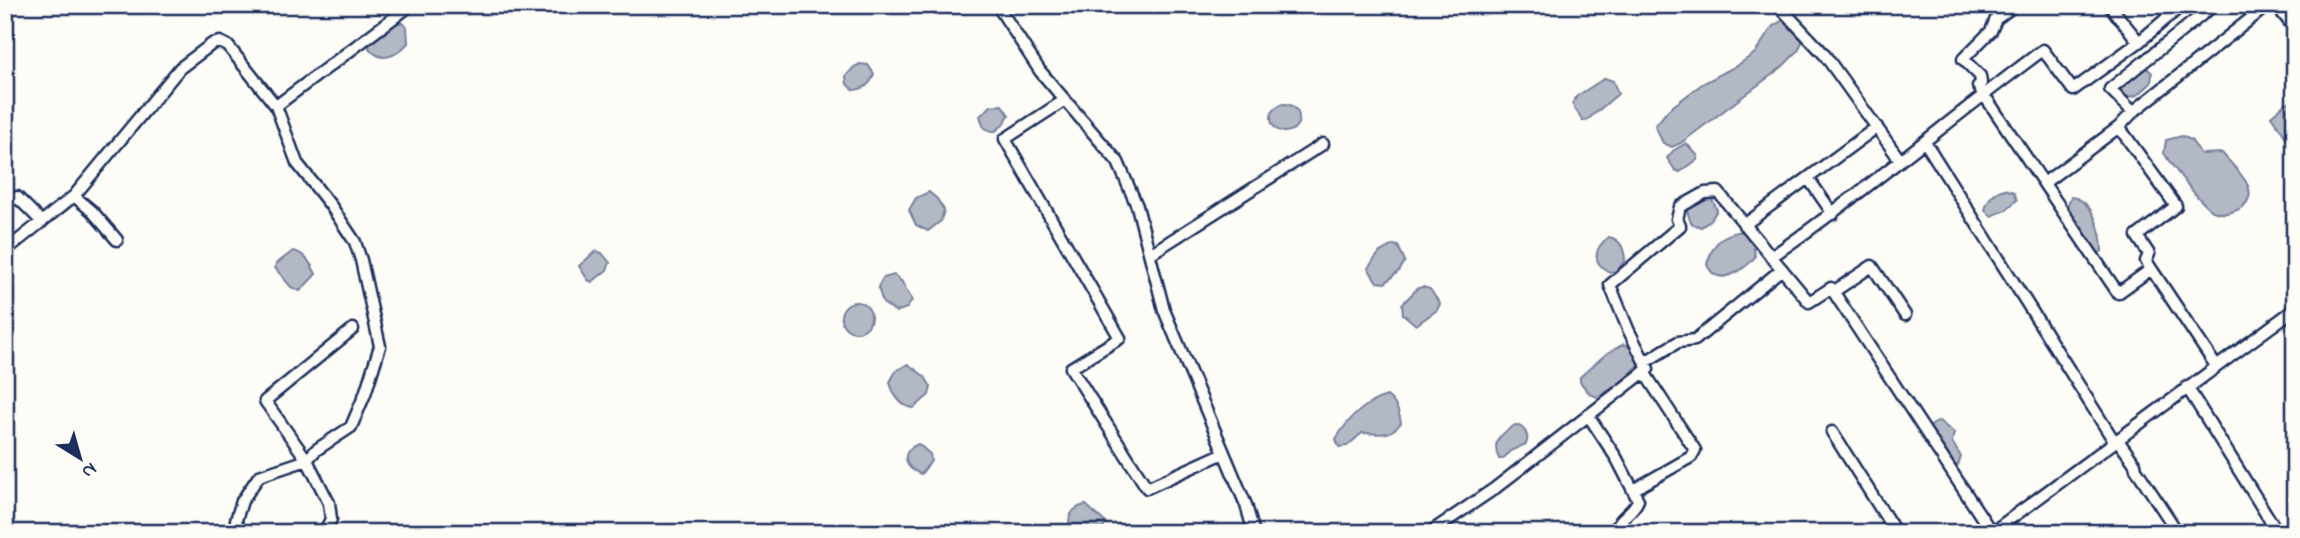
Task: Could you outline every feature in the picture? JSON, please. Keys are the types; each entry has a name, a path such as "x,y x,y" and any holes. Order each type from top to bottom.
{"street":[{"path":"276,106 411,5"},
{"path":"997,5 1040,71 1118,162 1137,206 1164,310 1245,505 1254,533"},
{"path":"1778,5 1824,54 1900,160"},
{"path":"2015,5 1996,19 1991,31 1964,59 1980,76 1981,83 1978,86 1983,94 2118,293 2150,270"},
{"path":"2109,5 2139,42"},
{"path":"1771,257 1833,214 1983,94 2043,50 2073,90 2139,42 2182,5"},
{"path":"2133,112 2110,89 2214,5"},
{"path":"2044,183 2119,127 2133,112 2268,5"},
{"path":"2276,5 2295,29"},
{"path":"5,251 74,196 180,68 212,44 220,42 228,46 276,106 297,163 355,242 380,346 351,427 316,450 307,460 260,476 242,502 236,520 239,533"},
{"path":"1065,100 1005,139 1120,338 1071,368 1147,488 1224,453"},
{"path":"1744,225 1877,127"},
{"path":"2119,127 2176,206 2137,236 2149,254 2146,261 2216,366"},
{"path":"1925,142 2115,440 2135,464 2178,533"},
{"path":"1150,254 1323,144"},
{"path":"1808,178 1833,214"},
{"path":"1633,489 1691,457 1695,450 1644,367 1610,285 1680,226 1677,219 1680,207 1705,193 1718,192 1809,302 1831,288 1992,533 2295,309"},
{"path":"74,196 92,211 117,240"},
{"path":"5,203 17,197 42,222"},
{"path":"1833,292 1872,266 1905,315"},
{"path":"1429,533 1494,489 1678,342 1695,340 1782,269"},
{"path":"324,533 331,519 329,503 307,460 265,401 353,329"},
{"path":"2187,387 2278,533"},
{"path":"1588,415 1604,437 1639,500 1617,523 1615,533"},
{"path":"1832,432 1896,533"}],"shaded area":[{"path":"1785,19 1795,26 1803,40 1798,51 1782,67 1681,143 1672,147 1663,143 1655,126 1668,110 1702,84 1755,53 1773,26"},
{"path":"397,23 403,23 407,27 408,43 394,55 384,57 374,53 369,48 371,41"},
{"path":"860,64 868,65 874,74 867,86 853,90 847,84 846,76"},
{"path":"2140,69 2148,69 2152,73 2151,83 2134,96 2122,95 2124,83"},
{"path":"1605,78 1613,81 1618,94 1583,121 1572,104 1577,96"},
{"path":"2294,102 2295,144 2290,143 2271,116 2286,103"},
{"path":"1285,104 1295,108 1299,118 1295,128 1285,132 1275,128 1271,118 1275,108"},
{"path":"1002,105 1009,115 1003,125 994,132 984,128 980,116 991,106"},
{"path":"2182,136 2191,140 2201,154 2222,153 2246,181 2250,196 2247,203 2239,209 2223,213 2213,211 2202,201 2164,153 2166,140"},
{"path":"1686,143 1698,156 1697,160 1680,172 1675,170 1667,158"},
{"path":"2005,189 2014,192 2017,200 2006,210 1991,216 1985,210 1988,202 1994,194"},
{"path":"929,192 944,210 941,221 928,231 916,225 909,210 916,198"},
{"path":"1706,197 1712,199 1717,210 1711,220 1701,227 1691,223 1687,211 1695,202"},
{"path":"2071,197 2085,204 2095,218 2102,243 2102,251 2098,254 2080,231 2067,206"},
{"path":"1744,231 1753,240 1755,257 1742,269 1730,275 1714,274 1707,264 1715,245 1729,234"},
{"path":"1609,237 1621,245 1625,260 1617,271 1609,272 1599,264 1597,255 1600,246"},
{"path":"1393,245 1398,246 1405,261 1400,270 1385,283 1377,282 1368,268 1380,252"},
{"path":"293,251 310,263 316,274 300,291 291,287 275,268 276,264"},
{"path":"596,251 602,253 610,263 607,270 592,282 579,266"},
{"path":"894,275 902,282 912,300 907,308 896,312 883,303 878,287 883,278"},
{"path":"1418,288 1430,289 1440,304 1437,310 1416,325 1403,314 1402,304"},
{"path":"856,302 867,306 871,317 867,328 856,332 845,328 841,317 845,306"},
{"path":"1624,344 1634,353 1638,366 1618,385 1597,397 1590,394 1580,382 1580,377 1606,354"},
{"path":"908,364 925,377 931,387 929,395 914,408 898,400 890,382 896,371"},
{"path":"1387,396 1395,404 1399,415 1401,423 1397,428 1383,434 1362,433 1347,446 1339,447 1336,439 1351,419 1364,407"},
{"path":"1939,421 1954,433 1952,442 1961,457 1958,465 1952,468 1927,428"},
{"path":"1515,425 1525,432 1526,444 1499,459 1496,448 1498,439"},
{"path":"918,444 930,454 931,461 921,474 911,468 906,460 908,451"},
{"path":"1086,505 1106,523 1100,533 1074,533 1071,528 1069,519 1073,511"}]}
